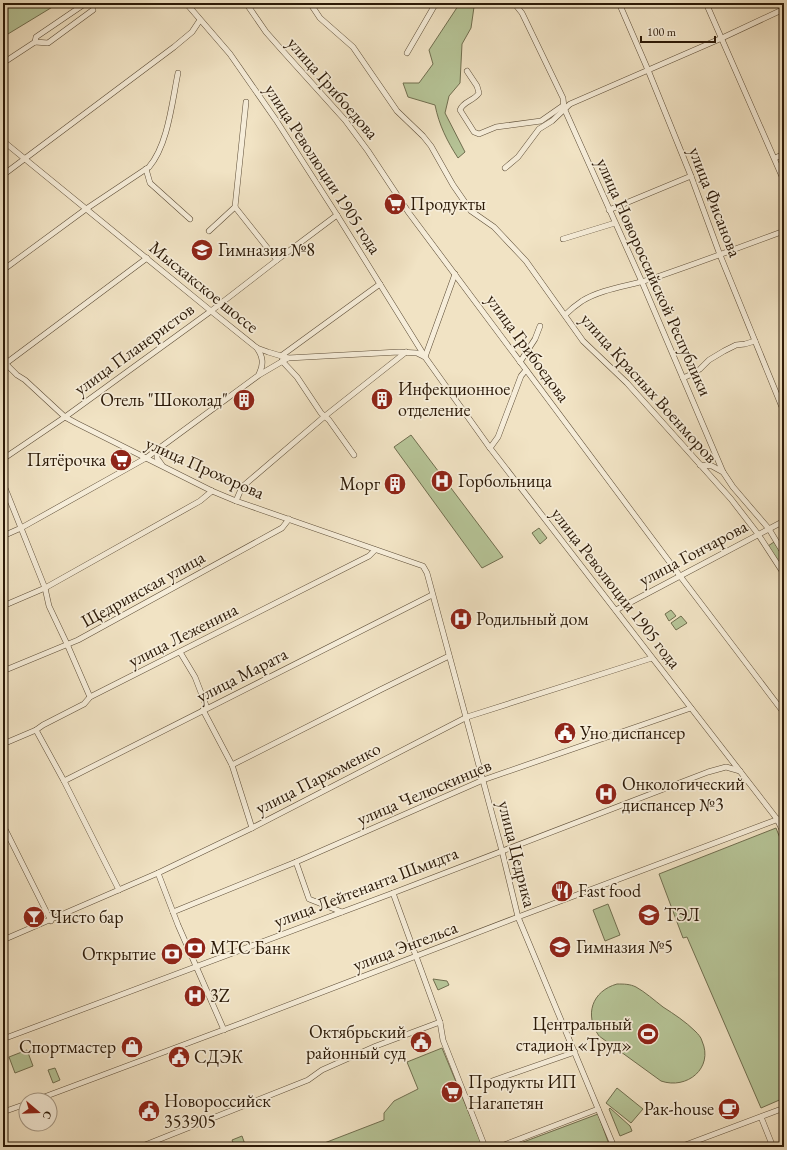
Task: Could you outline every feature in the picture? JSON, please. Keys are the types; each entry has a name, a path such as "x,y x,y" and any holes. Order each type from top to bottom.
{"street":[{"path":"35,42 36,37 86,3"},
{"name":"улица Революции 1905 года","path":"186,3 230,54 252,84 338,215 424,357 490,448 777,820 784,834"},
{"name":"улица Грибоедова","path":"246,3 266,32 345,120 368,150 409,213 784,713"},
{"name":"улица Красных Военморов","path":"310,3 320,18 353,47 397,111 423,136 431,146 453,185 471,212 494,227 526,261 583,341 627,383 731,499 758,534"},
{"path":"407,53 436,3"},
{"name":"улица Новороссийской Республики","path":"514,3 522,13 563,98 564,107 642,282 723,472 732,487 769,529 784,554"},
{"name":"улица Фисанова","path":"619,3 691,176 720,255 783,409"},
{"path":"706,3 784,181"},
{"path":"467,71 477,86 479,93 477,97 461,106 460,110 474,132 479,134 496,127 541,120 570,104 722,38 784,9"},
{"path":"3,63 35,42 48,43 93,10"},
{"path":"3,175 180,42 192,32 200,20"},
{"path":"3,270 86,209 146,169 156,158 166,129 178,73"},
{"path":"209,231 234,207 246,102"},
{"path":"505,168 518,157 539,129 552,121 564,107"},
{"name":"Мысхакское шоссе","path":"3,141 257,348 282,359"},
{"path":"775,158 784,154"},
{"path":"146,169 150,182 190,219"},
{"path":"609,210 691,176"},
{"path":"234,207 277,260"},
{"name":"улица Планеристов","path":"3,459 65,417 211,311 338,215"},
{"path":"563,239 615,222"},
{"path":"565,315 582,301 623,286 642,282 720,255 784,231"},
{"path":"4,363 146,258"},
{"path":"282,359 406,352 417,353 424,357 430,345 455,274"},
{"path":"3,536 21,528 146,458 282,359 380,284"},
{"path":"520,362 535,339 540,326"},
{"path":"683,378 700,369 709,360 736,345 755,341"},
{"path":"417,344 424,348 430,345"},
{"path":"257,348 261,354 263,363 259,375"},
{"path":"236,501 242,487 325,416 406,352"},
{"path":"282,359 354,455"},
{"name":"улица Прохорова","path":"4,363 65,417 212,491 236,501 416,563"},
{"path":"490,448 498,437 521,376 526,370"},
{"path":"162,445 157,454 157,458 158,461 165,467"},
{"path":"700,464 712,466 723,472"},
{"path":"3,483 45,588 49,606 90,698"},
{"path":"3,606 45,588 200,501 212,491"},
{"name":"Щедринская улица","path":"3,671 78,640 282,528 289,519"},
{"name":"улица Гончарова","path":"616,610 784,521"},
{"path":"758,534 784,574"},
{"name":"улица Леженина","path":"3,744 36,730 84,704 90,698 369,556 376,550"},
{"name":"улица Цедрика","path":"416,563 423,566 427,573 467,717 518,917 614,1147"},
{"name":"улица Марата","path":"64,781 432,595"},
{"path":"180,652 195,677 205,709 232,765 252,828"},
{"path":"232,765 449,656"},
{"name":"улица Пархоменко","path":"3,940 50,921 158,873 252,828 467,717 652,658"},
{"name":"улица Челюскинцев","path":"173,912 296,862 483,780 691,708"},
{"path":"36,730 64,781 119,890"},
{"name":"улица Лейтенанта Шмидта","path":"3,1039 393,893 708,772 726,767 740,771"},
{"name":"улица Энгельса","path":"57,1092 784,817"},
{"path":"3,825 50,921"},
{"path":"296,862 308,899 342,912"},
{"path":"158,873 173,912 224,1030"},
{"path":"393,893 440,1022 443,1040 485,1147"},
{"path":"140,1147 308,1080 322,1070 376,1046 440,1022"},
{"path":"492,1081 574,1052"},
{"path":"3,1112 18,1107"},
{"path":"680,1147 784,1108"},
{"path":"499,1147 598,1109"},
{"path":"761,1117 773,1147"}],"green space":[{"path":"3,3 59,3 3,37"},
{"path":"460,3 473,3 474,7 471,28 462,44 460,83 449,96 445,113 465,152 458,158 444,133 435,105 408,97 403,83 419,83 433,64 429,50"},
{"path":"411,435 503,557 482,568 394,447"},
{"path":"539,528 547,538 540,544 532,533"},
{"path":"774,542 784,558 784,570 768,546"},
{"path":"671,610 676,616 669,621 665,614"},
{"path":"681,616 687,623 676,630 671,623"},
{"path":"776,828 784,848 784,1098 761,1108 687,937 683,938 659,874"},
{"path":"608,904 620,935 605,941 593,910"},
{"path":"433,979 447,981 449,985 438,990"},
{"name":"Центральный стадион «Труд»","path":"617,984 634,986 639,989 684,1021 698,1034 702,1040 705,1051 701,1068 696,1074 689,1079 680,1082 671,1083 661,1081 599,1036 594,1028 592,1020 593,1005 596,998 602,992 608,987"},
{"path":"442,1048 483,1147 314,1147 384,1120 384,1113 394,1101 418,1089 407,1062"},
{"path":"27,1050 33,1066 15,1073 9,1057"},
{"path":"55,1068 60,1080 53,1083 48,1070"},
{"path":"617,1088 643,1109 631,1123 606,1103"},
{"path":"610,1108 630,1126 632,1131 620,1136 609,1109"},
{"path":"598,1114 610,1147 510,1147"},
{"path":"242,1136 246,1147 235,1147 232,1140"}],"place":[{"name":"Продукты","path":"395,204"},
{"name":"Гимназия №8","path":"202,250"},
{"name":"Инфекционное отделение","path":"382,399"},
{"name":"Отель \"Шоколад\"","path":"244,400"},
{"name":"Пятёрочка","path":"121,460"},
{"name":"Горбольница","path":"442,481"},
{"name":"Морг","path":"395,484"},
{"name":"Родильный дом","path":"461,619"},
{"name":"Уно диспансер","path":"565,733"},
{"name":"Онкологический диспансер №3","path":"606,794"},
{"name":"Fast food","path":"562,891"},
{"name":"ТЭЛ","path":"649,915"},
{"name":"Чисто бар","path":"34,917"},
{"name":"Гимназия №5","path":"560,947"},
{"name":"МТС Банк","path":"195,948"},
{"name":"Открытие","path":"172,954"},
{"name":"3Z","path":"195,996"},
{"name":"Центральный стадион «Труд»","path":"648,1034"},
{"name":"Октябрьский районный суд","path":"421,1042"},
{"name":"Спортмастер","path":"132,1047"},
{"name":"СДЭК","path":"179,1057"},
{"name":"Продукты ИП Нагапетян","path":"452,1092"},
{"name":"Рак-house","path":"729,1109"},
{"name":"Новороссийск 353905","path":"149,1111"}]}
